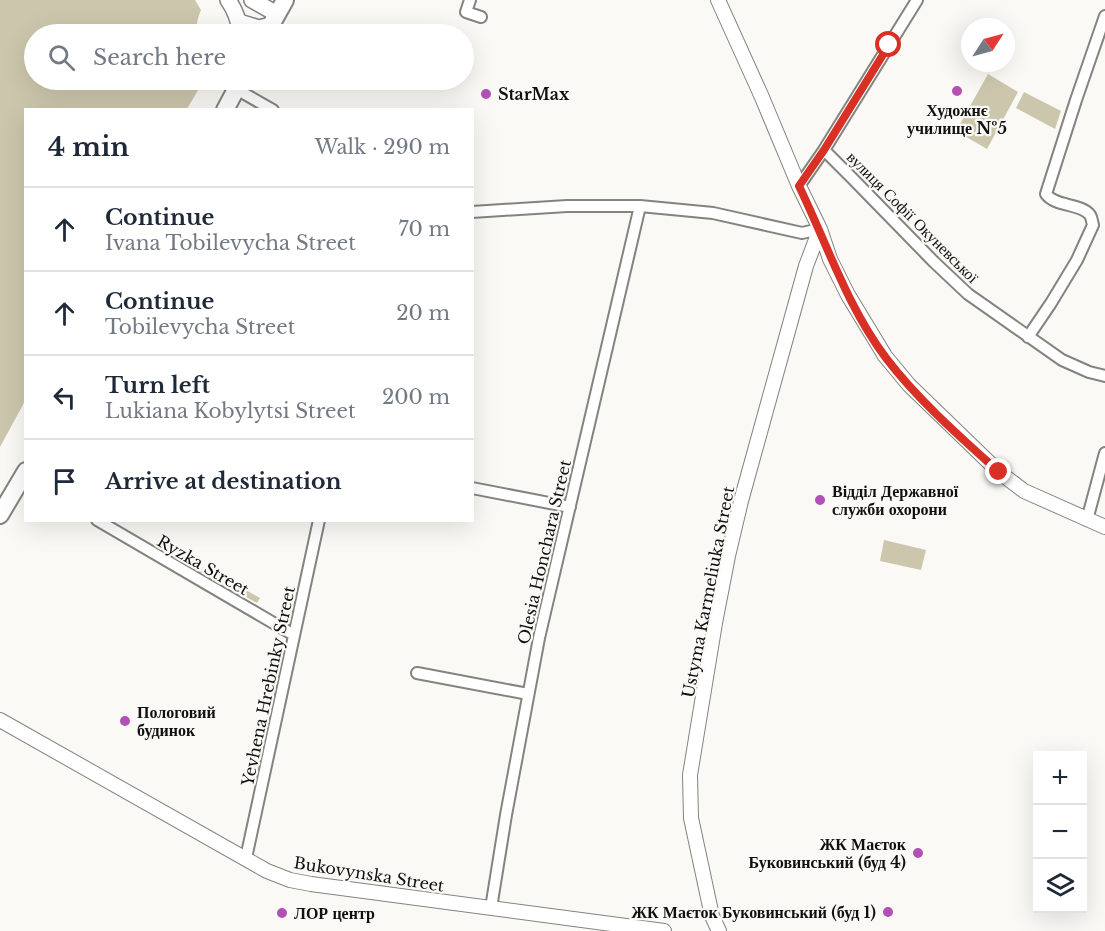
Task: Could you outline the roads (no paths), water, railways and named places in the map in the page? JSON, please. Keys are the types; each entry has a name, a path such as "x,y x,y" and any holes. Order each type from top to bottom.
{"main road":[{"path":"228,0 235,11 239,24"},
{"path":"252,0 275,18"},
{"path":"226,108 235,90"},
{"path":"0,515 23,482"}],"street":[{"path":"470,0 466,12 481,17"},
{"path":"718,0 820,229 830,259 848,295 885,356 909,386 1007,479 1024,491 1105,527"},
{"path":"799,186 824,150 917,0"},
{"path":"1028,337 1052,303 1077,260 1093,225 1089,215 1082,210 1049,199 1046,194 1105,16"},
{"path":"246,90 270,108"},
{"name":"вулиця Софії Окуневської","path":"824,150 968,294 1062,360 1089,372 1105,376"},
{"path":"474,212 567,206 640,206 713,213 802,233 820,229"},
{"name":"Olesia Honchara Street","path":"492,908 539,638 640,206"},
{"name":"Ustyma Karmeliuka Street","path":"719,931 712,916 691,818 690,775 715,622 736,523 803,276 820,229"},
{"path":"1088,520 1105,453"},
{"path":"474,488 570,507"},
{"name":"Ryzka Street","path":"100,522 294,635"},
{"name":"Yevhena Hrebinky Street","path":"246,858 319,522"},
{"path":"417,673 528,694"},
{"name":"Bukovynska Street","path":"0,720 267,871 290,880 640,930 664,931"}],"place":[{"name":"Художнє училище №5","path":"957,91"},
{"name":"StarMax","path":"486,94"},
{"name":"Відділ Державної служби охорони","path":"820,500"},
{"name":"Пологовий будинок","path":"125,721"},
{"name":"ЖК Маєток Буковинський (буд 4)","path":"918,853"},
{"name":"ЖК Маєток Буковинський (буд 1)","path":"888,912"},
{"name":"ЛОР центр","path":"282,913"}]}
